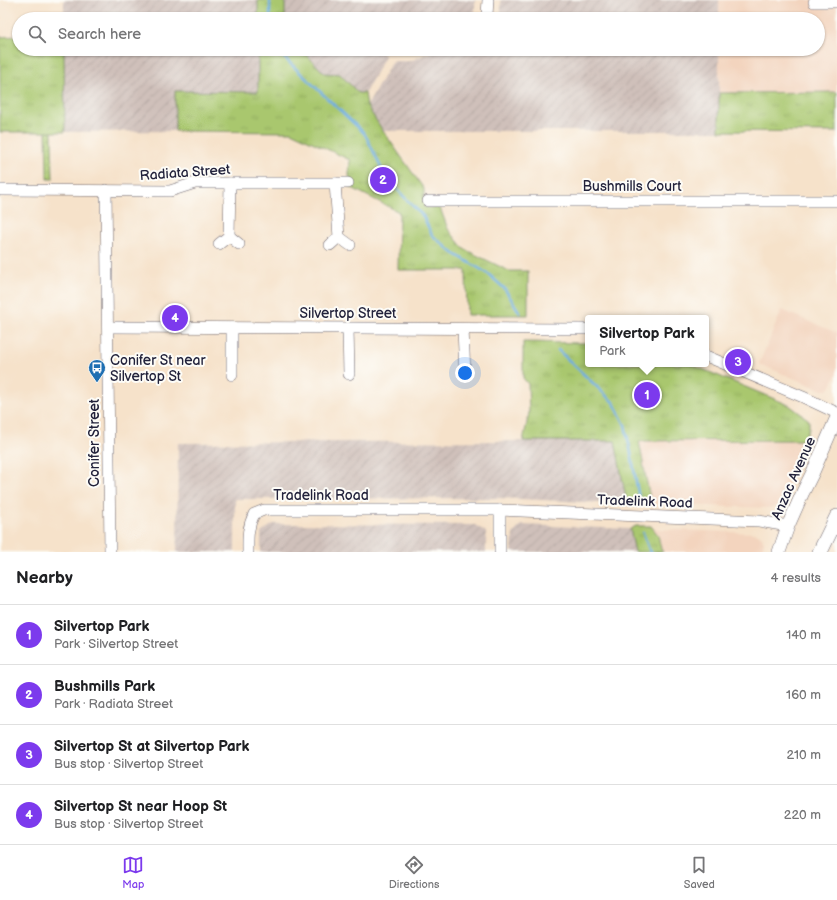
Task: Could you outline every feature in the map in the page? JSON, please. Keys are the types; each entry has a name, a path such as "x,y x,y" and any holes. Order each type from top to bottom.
{"highway":[{"path":"820,552 837,517"}],"main road":[{"name":"Anzac Avenue","path":"778,552 788,526 837,417"}],"street":[{"path":"488,0 488,12"},
{"path":"814,2 837,2"},
{"name":"Radiata Street","path":"0,190 170,191 195,183 348,183"},
{"path":"230,183 230,236"},
{"path":"335,183 339,237 350,245"},
{"name":"Conifer Street","path":"106,190 110,552"},
{"name":"Bushmills Court","path":"428,201 837,201"},
{"path":"219,244 230,236"},
{"path":"230,236 240,244"},
{"path":"330,245 339,237"},
{"name":"Silvertop Street","path":"108,327 585,329"},
{"path":"232,328 232,375"},
{"path":"348,328 349,374"},
{"path":"463,329 464,374"},
{"path":"709,357 837,413"},
{"name":"Tradelink Road","path":"248,552 248,532 250,524 254,514 264,510 500,510 759,521 788,526"},
{"path":"500,510 500,552"}],"shaded area":[{"path":"64,0 258,0 258,12 64,12"},
{"path":"285,0 475,0 475,12 413,12 408,10 390,12 285,12"},
{"path":"501,0 719,0 719,12 501,12"},
{"path":"719,0 837,0 837,92 719,93 719,56 825,56 825,12 719,12"},
{"path":"64,56 258,56 258,92 175,91 175,131 65,132"},
{"path":"307,56 385,56 365,93 358,93 340,74 324,74"},
{"path":"422,56 719,56 719,131 383,131 367,106 392,61 410,61"},
{"path":"782,310 837,333 837,373 830,388 827,390 822,390 759,364"},
{"path":"804,440 781,502 777,506 769,508 651,504 639,441"},
{"path":"615,441 627,504 499,498 235,499 235,552 177,552 178,443"},
{"path":"273,524 475,525 486,532 486,552 261,552 261,533"},
{"path":"521,525 630,529 635,552 512,552 513,534"},
{"path":"653,529 753,533 762,537 764,542 761,552 663,552 658,535"}],"green space":[{"path":"258,0 285,0 285,12 258,12"},
{"path":"12,36 12,56 64,56 65,132 0,132 0,37"},
{"path":"258,56 308,56 324,73 340,74 358,93 365,93 367,106 424,189 424,207 440,208 448,229 464,249 509,271 528,271 528,315 467,315 466,270 398,270 399,212 350,187 350,160 291,132 175,131 175,91 258,92"},
{"path":"837,92 837,132 719,131 719,93"},
{"path":"46,132 52,132 53,179 47,179"},
{"path":"523,342 585,343 585,367 697,367 789,405 809,420 809,428 804,440 639,441 651,504 627,504 615,441 523,441 529,413 528,384 523,378"},
{"path":"636,526 651,526 658,535 663,552 635,552 630,529"}],"waterway":[{"path":"270,0 270,12"},
{"path":"282,56 364,133 385,176 423,216 432,235 453,253 487,273 504,288 520,313"},
{"path":"558,350 614,403 625,425 639,499"},
{"path":"643,533 650,552"}],"place":[{"name":"Bushmills Park","path":"383,180"},
{"name":"Silvertop St near Hoop St","path":"175,318"},
{"name":"Silvertop St at Silvertop Park","path":"738,362"},
{"name":"Conifer St near Silvertop St","path":"97,383"},
{"name":"Silvertop Park","path":"647,395"}]}
